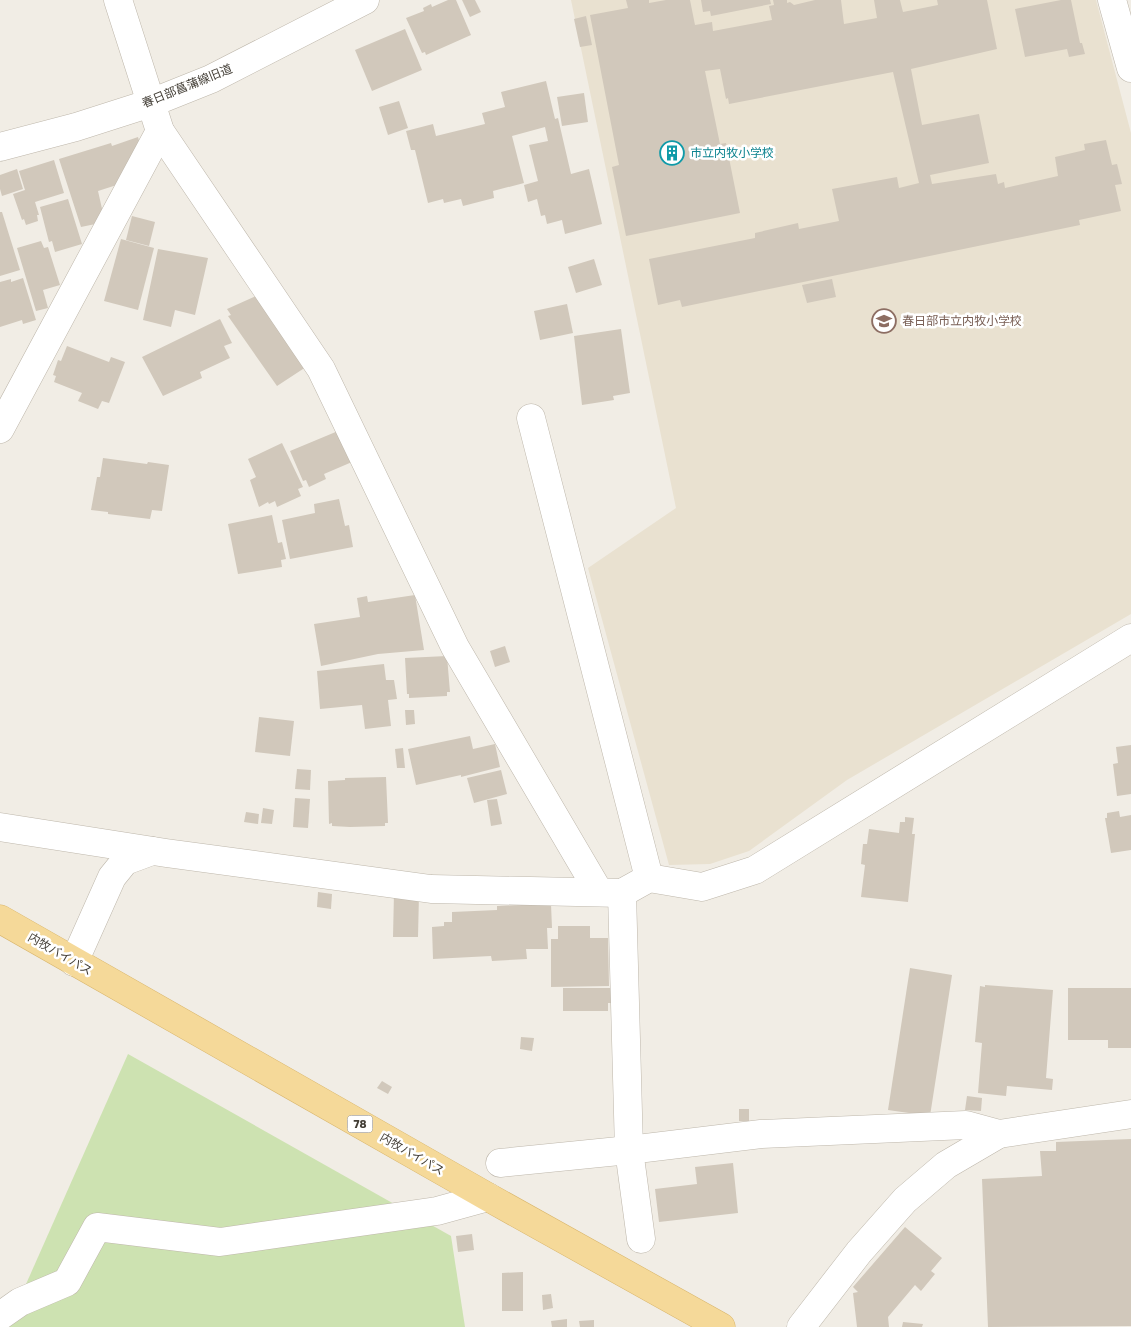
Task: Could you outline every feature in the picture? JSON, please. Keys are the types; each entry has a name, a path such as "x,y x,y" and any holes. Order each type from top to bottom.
{"main road":[{"name":"内牧バイパス","path":"0,919 488,1197 721,1327"}],"street":[{"path":"118,0 160,131 321,369 455,648 610,892 629,1150 641,1239"},
{"name":"春日部菖蒲線旧道","path":"0,147 76,127 151,103 212,78 365,0"},
{"path":"1112,0 1131,68"},
{"path":"0,429 160,131"},
{"path":"531,418 650,878"},
{"path":"0,827 152,851 431,889 610,892 650,878 702,887 755,870 1131,638"},
{"path":"74,962 112,877 125,862 152,851"},
{"path":"801,1327 859,1252 905,1200 946,1165 999,1134 1131,1114"},
{"path":"500,1163 761,1134 966,1126 999,1134"},
{"path":"0,1316 20,1302 67,1282 97,1228 220,1242 437,1211 488,1197"}],"shaded area":[{"name":"春日部市立内牧小学校","path":"571,0 1096,0 1131,133 1131,614 847,780 749,851 710,864 669,865 588,568 676,508"}],"green space":[{"path":"128,1054 451,1236 465,1327 7,1327"}],"building":[{"path":"448,0 456,0 471,35 426,55 425,52 422,53 406,18 424,11 423,8 431,4 432,7"},
{"path":"462,0 475,0 481,12 470,17"},
{"name":"市立内牧小学校","path":"626,0 649,0 649,3 666,0 690,0 695,25 712,22 713,31 772,20 769,6 774,5 773,0 787,0 787,3 790,2 794,5 815,0 841,0 844,24 877,18 874,0 900,0 903,12 938,5 937,0 987,0 997,49 911,69 922,125 979,114 989,163 930,175 932,184 996,174 998,184 1004,182 1005,188 1058,176 1055,157 1085,150 1084,144 1106,140 1112,165 1117,164 1122,184 1115,185 1121,211 1079,220 1080,225 682,307 680,300 658,305 649,259 755,238 755,233 798,223 799,229 839,221 832,189 897,177 899,188 919,183 893,72 729,104 728,98 726,99 720,69 705,71 720,144 726,143 740,213 626,236 612,167 619,165 590,15 628,8"},
{"path":"701,0 770,0 771,4 711,16 710,11 703,12"},
{"path":"1061,0 1071,0 1080,43 1082,43 1085,54 1069,57 1067,49 1025,57 1015,9"},
{"path":"586,16 592,45 580,47 574,19"},
{"path":"405,29 422,70 372,91 355,50"},
{"path":"546,81 555,119 558,118 571,174 589,169 602,224 565,234 562,220 547,224 545,215 541,216 537,199 528,202 524,185 538,181 529,145 548,141 545,127 512,136 524,183 493,191 494,198 463,206 461,199 444,203 443,199 428,203 415,150 411,150 406,131 433,124 436,136 485,124 482,113 505,107 501,92"},
{"path":"584,93 588,122 562,126 557,97"},
{"path":"399,101 408,128 388,135 379,107"},
{"path":"138,137 142,152 126,182 98,191 105,222 81,227 59,159 111,143 112,146"},
{"path":"54,160 64,193 35,202 39,215 37,215 38,221 26,225 24,219 22,220 13,194 25,190 19,171"},
{"path":"17,169 23,189 2,196 0,175"},
{"path":"68,199 82,244 55,252 52,241 49,242 40,207"},
{"path":"0,212 2,212 20,270 0,276"},
{"path":"132,216 155,222 149,246 126,240"},
{"path":"121,239 154,248 138,310 104,301"},
{"path":"41,241 44,248 48,247 60,285 43,290 48,308 36,311 17,248"},
{"path":"158,249 208,258 195,315 175,310 171,327 143,320"},
{"path":"594,259 602,285 576,293 568,267"},
{"path":"23,278 36,320 23,324 22,320 0,327 0,282 11,279 11,282"},
{"path":"832,279 836,297 807,303 802,285"},
{"path":"258,295 306,367 277,386 228,316 231,315 227,309"},
{"path":"567,304 573,333 540,340 534,311"},
{"path":"220,319 232,343 224,346 230,358 200,372 202,378 163,396 142,357"},
{"path":"621,329 630,393 613,396 614,400 582,405 574,336"},
{"path":"67,346 109,362 111,357 125,362 109,403 102,401 98,409 78,401 82,393 54,382 56,376 53,375 58,360 61,361"},
{"path":"338,431 352,462 324,474 326,479 309,487 306,480 303,481 290,451"},
{"path":"282,443 303,487 298,489 301,496 277,507 275,501 269,504 268,502 259,507 250,480 256,477 248,459"},
{"path":"103,458 169,465 162,511 152,510 150,519 91,510 97,477 100,477"},
{"path":"339,499 345,526 349,525 353,547 290,559 282,520 315,513 314,504"},
{"path":"272,515 278,543 282,542 286,559 281,560 282,567 238,574 228,524"},
{"path":"415,595 424,650 378,654 321,666 314,624 360,617 357,598 367,596 368,602"},
{"path":"505,646 510,662 495,667 490,651"},
{"path":"447,656 450,692 447,692 447,696 409,698 409,694 407,694 405,658"},
{"path":"384,664 386,680 394,680 397,699 388,700 391,726 365,729 362,705 320,709 317,671"},
{"path":"405,710 414,710 415,724 406,725"},
{"path":"259,717 294,721 290,756 255,752"},
{"path":"470,736 473,749 495,744 500,767 461,777 461,775 416,785 408,749"},
{"path":"1131,745 1131,794 1117,796 1113,764 1118,763 1116,747"},
{"path":"403,748 405,768 397,768 395,749"},
{"path":"297,769 311,770 310,790 295,789"},
{"path":"501,770 507,794 474,803 467,778"},
{"path":"386,777 388,823 385,823 385,826 350,827 332,826 332,823 329,824 328,781 345,780 345,778"},
{"path":"295,798 310,799 308,828 293,827"},
{"path":"497,799 502,824 491,826 487,800"},
{"path":"263,808 274,810 272,824 261,823"},
{"path":"1119,811 1120,817 1131,815 1131,850 1111,853 1105,818 1107,818 1107,813"},
{"path":"246,812 259,814 258,824 244,822"},
{"path":"905,817 914,818 912,834 915,834 908,902 861,897 865,865 861,864 863,844 867,844 869,829 899,833 900,822 905,822"},
{"path":"318,892 332,894 331,909 317,907"},
{"path":"394,893 419,894 418,937 393,937"},
{"path":"551,904 552,928 547,928 548,949 526,949 527,959 492,961 491,956 433,959 432,927 444,926 444,922 452,922 452,912 497,910 497,906"},
{"path":"558,926 590,926 590,938 608,938 609,986 551,987 551,939 558,939"},
{"path":"910,968 952,975 930,1116 888,1110"},
{"path":"985,985 1053,990 1046,1078 1053,1079 1052,1090 1007,1086 1006,1096 978,1093 982,1043 975,1042 980,986 985,987"},
{"path":"563,988 611,988 611,1003 608,1003 608,1011 563,1011"},
{"path":"1068,988 1131,988 1131,1048 1108,1048 1108,1040 1068,1040"},
{"path":"521,1037 534,1038 532,1051 520,1049"},
{"path":"382,1081 392,1087 388,1094 377,1088"},
{"path":"967,1096 982,1098 981,1111 965,1110"},
{"path":"739,1109 749,1109 749,1121 739,1121"},
{"path":"1131,1139 1131,1326 988,1327 982,1179 1042,1176 1040,1151 1056,1151 1056,1142"},
{"path":"733,1163 738,1213 659,1222 655,1189 697,1184 695,1167"},
{"path":"905,1227 942,1258 931,1271 935,1274 921,1291 915,1285 888,1317 889,1327 857,1327 853,1293 858,1292 853,1287"},
{"path":"472,1234 474,1250 458,1252 456,1236"},
{"path":"523,1272 523,1311 502,1311 502,1273"},
{"path":"551,1294 553,1308 543,1310 542,1295"},
{"path":"567,1319 567,1327 552,1327 551,1321"},
{"path":"594,1320 594,1327 580,1327 579,1321"},
{"path":"903,1322 923,1324 922,1327 902,1327"}],"place":[{"name":"市立内牧小学校","path":"672,153"},
{"name":"春日部市立内牧小学校","path":"884,321"}]}
